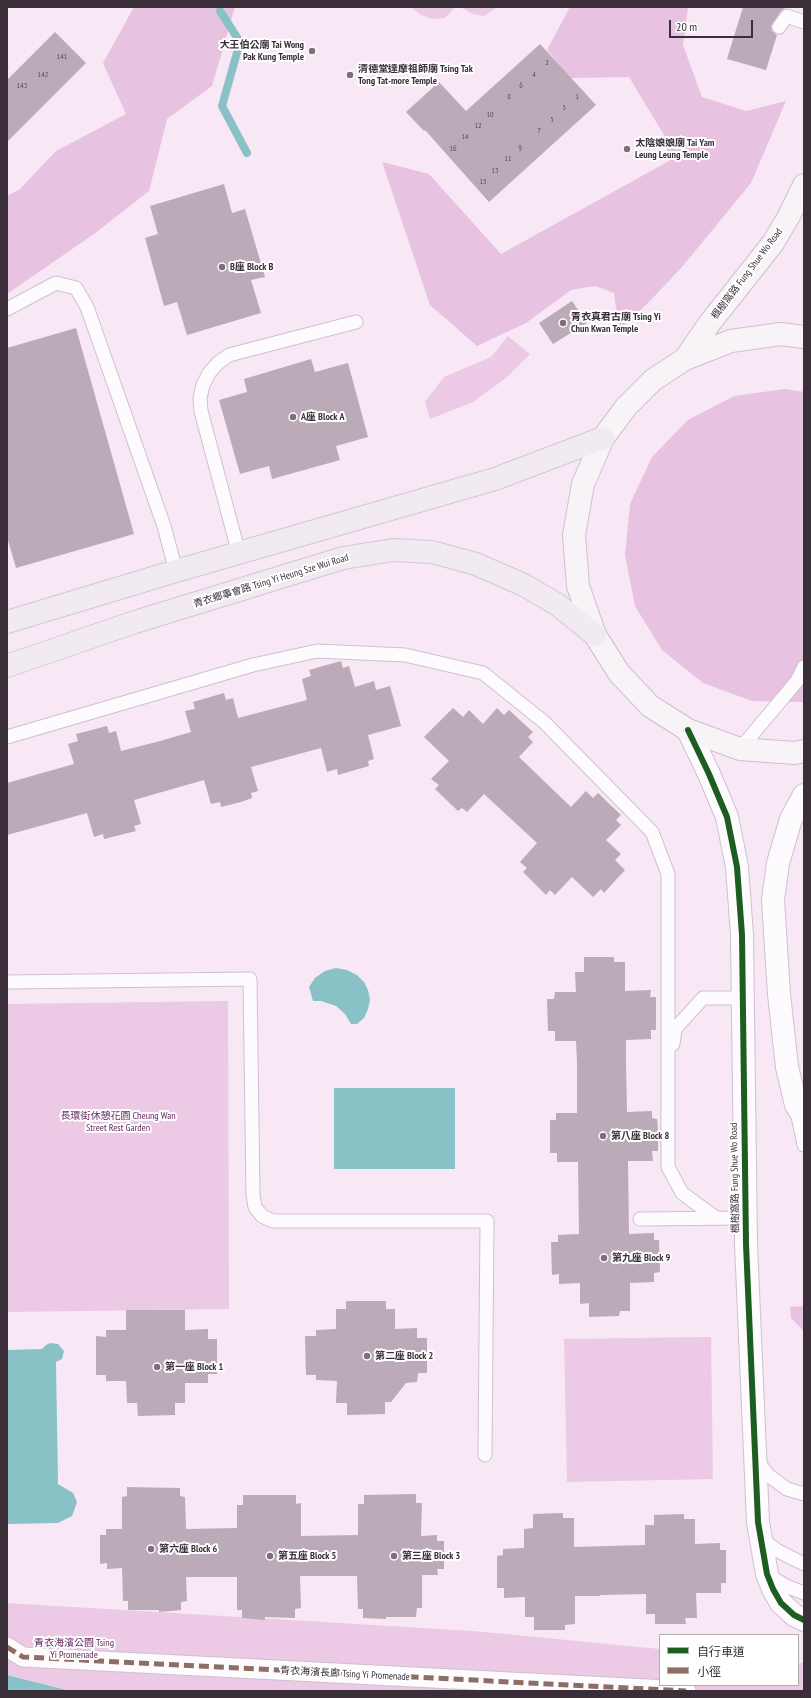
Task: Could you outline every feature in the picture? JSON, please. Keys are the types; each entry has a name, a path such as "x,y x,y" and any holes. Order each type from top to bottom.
{"main road":[{"name":"楓樹窩路 Fung Shue Wo Road","path":"685,360 709,324 773,243 789,216 804,185"},
{"path":"804,337 781,334 731,341 685,360 653,380 626,407 603,438 583,484 574,535 578,586 595,635 618,673 650,706 688,730 740,749 795,752 804,751"},
{"path":"7,622 176,571 495,479 603,438"},
{"name":"青衣鄉事會路 Tsing Yi Heung Sze Wui Road","path":"7,666 135,622 343,558 393,550 432,552 476,564 524,585 558,605 595,635"}],"street":[{"name":"楓樹窩路 Fung Shue Wo Road","path":"688,730 727,817 737,867 742,935 746,1218 755,1458 760,1538 767,1574 773,1589 782,1603 794,1615 804,1620"},
{"path":"800,1111 787,1067 779,994 773,900 780,856 791,819 804,795"},
{"name":"青衣海濱長廊 Tsing Yi Promenade","path":"7,1647 23,1657 686,1691"}],"lane":[{"path":"780,27 787,16 804,22"},
{"path":"7,309 56,282 76,288 87,307 164,526 176,571"},
{"path":"239,554 201,411 200,398 206,379 218,363 228,355 356,322"},
{"path":"7,737 253,665 317,651 405,655 483,673 544,722 652,832 668,874 668,1167 682,1193 716,1218"},
{"path":"740,749 797,681 804,667"},
{"path":"7,982 250,978 253,1194 255,1207 262,1216 272,1221 486,1221 485,1455"},
{"path":"668,1069 675,1029 703,998 743,998"},
{"path":"800,1111 804,1145"},
{"path":"640,1219 746,1218"},
{"path":"755,1458 768,1475 787,1489 804,1494"},
{"path":"760,1538 778,1551 804,1564"},
{"path":"767,1574 786,1586 804,1593"}],"green space":[{"path":"411,7 455,7 445,18 432,19 421,15"},
{"path":"460,7 497,7 484,16 473,14"},
{"path":"508,336 530,354 506,378 473,402 430,419 425,402 444,377 491,357"},
{"name":"長環街休憩花園 Cheung Wan Street Rest Garden","path":"228,1001 229,1309 7,1312 7,1004"},
{"path":"711,1337 713,1479 567,1482 564,1339"},
{"name":"青衣海濱公園 Tsing Yi Promenade","path":"7,1603 473,1631 659,1649 659,1686 799,1686 799,1663 804,1663 804,1691 70,1691 7,1675"}],"shaded area":[{"path":"134,7 235,7 212,86 167,119 149,191 94,234 7,294 7,196 20,189 56,151 126,114 103,63"},
{"path":"570,7 688,7 683,45 702,97 746,111 786,101 751,183 682,267 646,305 619,330 614,293 595,286 571,290 526,323 477,346 430,305 382,162 429,174 501,254 669,161 664,135 629,77 570,78 547,50"},
{"path":"785,389 804,392 804,702 752,701 703,683 662,650 635,606 625,555 630,504 652,457 688,420 734,396"},
{"path":"804,1306 804,1331 791,1318 790,1307"}],"water":[{"path":"336,968 347,970 357,975 364,982 368,990 370,1000 368,1009 364,1018 357,1024 351,1024 345,1014 336,1006 321,1001 313,1001 309,987 315,978 325,971"},
{"path":"334,1088 455,1088 455,1169 334,1169"},
{"path":"50,1343 58,1344 64,1351 62,1359 56,1362 58,1484 73,1493 77,1502 72,1516 58,1523 7,1524 7,1350 42,1349"},
{"path":"7,1675 70,1691 7,1691"}],"building":[{"path":"743,7 786,7 781,11 771,26 772,31 777,35 766,70 727,59"},
{"path":"55,32 86,63 7,142 7,80"},
{"path":"540,44 596,105 489,202 425,130 424,131 406,112 439,82 466,111"},
{"name":"B座 Block B","path":"224,184 232,213 245,209 265,277 251,280 261,313 187,335 177,302 164,306 145,238 158,234 150,206"},
{"name":"青衣真君古廟 Tsing Yi Chun Kwan Temple","path":"572,301 587,323 553,344 539,323"},
{"path":"76,328 134,534 16,568 7,537 7,348"},
{"name":"A座 Block A","path":"311,359 315,372 348,363 368,437 336,446 340,460 272,479 269,466 240,474 219,400 247,392 244,379"},
{"path":"341,661 343,668 349,666 355,687 374,681 376,690 390,686 401,726 368,735 374,759 368,761 369,766 338,775 337,769 327,772 321,748 251,767 258,791 251,793 252,798 241,802 221,807 220,802 211,804 204,780 134,800 141,824 134,826 136,831 104,839 103,834 94,837 87,813 7,835 7,783 74,764 68,744 78,741 76,734 107,726 109,733 116,731 121,751 160,741 191,732 185,711 195,709 193,702 224,693 226,700 233,698 238,718 307,700 302,679 311,676 309,670"},
{"path":"453,708 463,717 469,710 483,724 497,708 504,715 509,710 533,732 528,737 533,742 519,757 571,807 586,791 593,798 598,793 621,815 616,820 621,825 606,840 621,854 615,860 625,870 604,893 601,889 593,897 572,877 555,895 550,890 546,895 523,872 527,868 520,862 537,843 484,794 467,812 462,808 458,811 435,789 439,785 431,779 449,761 424,737"},
{"path":"584,957 614,957 614,962 625,962 625,991 651,990 650,997 656,997 656,1030 651,1030 651,1039 626,1040 626,1062 627,1112 652,1111 652,1118 657,1119 658,1130 658,1151 652,1151 653,1161 628,1161 629,1234 654,1233 654,1240 659,1240 660,1272 654,1273 654,1282 630,1283 630,1311 620,1311 619,1316 589,1317 589,1303 580,1304 580,1283 559,1284 559,1274 552,1275 551,1242 558,1242 558,1235 579,1234 578,1162 557,1162 557,1153 550,1153 550,1120 556,1120 556,1113 577,1113 577,1061 576,1041 555,1041 555,1031 548,1031 547,999 554,999 555,992 576,992 575,972 584,972"},
{"name":"第二座 Block 2","path":"346,1301 386,1301 386,1309 395,1309 395,1329 417,1328 417,1338 427,1338 427,1373 418,1373 417,1382 406,1383 391,1402 385,1402 385,1414 347,1415 347,1403 336,1403 337,1381 316,1380 316,1375 306,1375 305,1336 316,1336 316,1330 336,1329 336,1309 346,1309"},
{"name":"第一座 Block 1","path":"126,1310 185,1310 185,1330 208,1329 208,1339 217,1339 217,1374 208,1374 208,1383 185,1383 185,1403 175,1403 175,1415 138,1416 137,1403 127,1403 126,1381 106,1381 106,1375 96,1375 96,1336 106,1337 106,1330 126,1330"},
{"path":"127,1487 180,1488 180,1496 185,1497 186,1529 237,1528 237,1505 243,1505 243,1495 296,1495 296,1504 301,1503 301,1536 358,1535 358,1504 364,1504 364,1495 416,1494 416,1503 422,1503 421,1536 437,1535 437,1541 444,1541 444,1569 437,1569 438,1575 422,1575 422,1608 417,1608 416,1617 386,1617 386,1619 363,1618 363,1609 358,1609 357,1576 300,1576 301,1608 295,1609 295,1618 265,1617 265,1620 242,1618 242,1610 237,1610 237,1577 186,1577 187,1601 181,1602 181,1610 159,1612 159,1610 128,1610 128,1601 123,1601 122,1568 107,1569 107,1563 100,1564 100,1535 106,1535 106,1529 122,1529 122,1497 127,1496"},
{"path":"563,1513 563,1518 574,1518 574,1547 645,1545 645,1525 654,1525 654,1515 684,1514 684,1519 695,1519 695,1544 720,1543 720,1550 726,1550 726,1583 721,1583 721,1593 696,1593 697,1618 685,1618 686,1624 655,1624 655,1614 646,1614 646,1594 600,1595 575,1596 575,1624 565,1625 565,1630 534,1630 534,1617 525,1617 525,1597 504,1598 504,1588 497,1588 497,1556 503,1555 503,1549 524,1548 524,1529 533,1528 533,1514"}],"waterway":[{"path":"220,11 240,42 222,106 247,153"}],"marked path":[{"path":"7,1647 23,1657 686,1691"}],"cycle path":[{"path":"688,730 727,817 737,867 742,935 746,1244 758,1522 767,1574 773,1589 781,1603 794,1615 804,1620"}],"place":[{"name":"大王伯公廟 Tai Wong Pak Kung Temple","path":"312,51"},
{"name":"清德堂達摩祖師廟 Tsing Tak Tong Tat-more Temple","path":"350,75"},
{"name":"太陰娘娘廟 Tai Yam Leung Leung Temple","path":"627,149"},
{"name":"B座 Block B","path":"222,267"},
{"name":"青衣真君古廟 Tsing Yi Chun Kwan Temple","path":"563,323"},
{"name":"A座 Block A","path":"293,417"},
{"name":"第八座 Block 8","path":"603,1136"},
{"name":"第九座 Block 9","path":"604,1258"},
{"name":"第二座 Block 2","path":"367,1356"},
{"name":"第一座 Block 1","path":"157,1367"},
{"name":"第六座 Block 6","path":"151,1549"},
{"name":"第五座 Block 5","path":"270,1556"},
{"name":"第三座 Block 3","path":"394,1556"}]}
